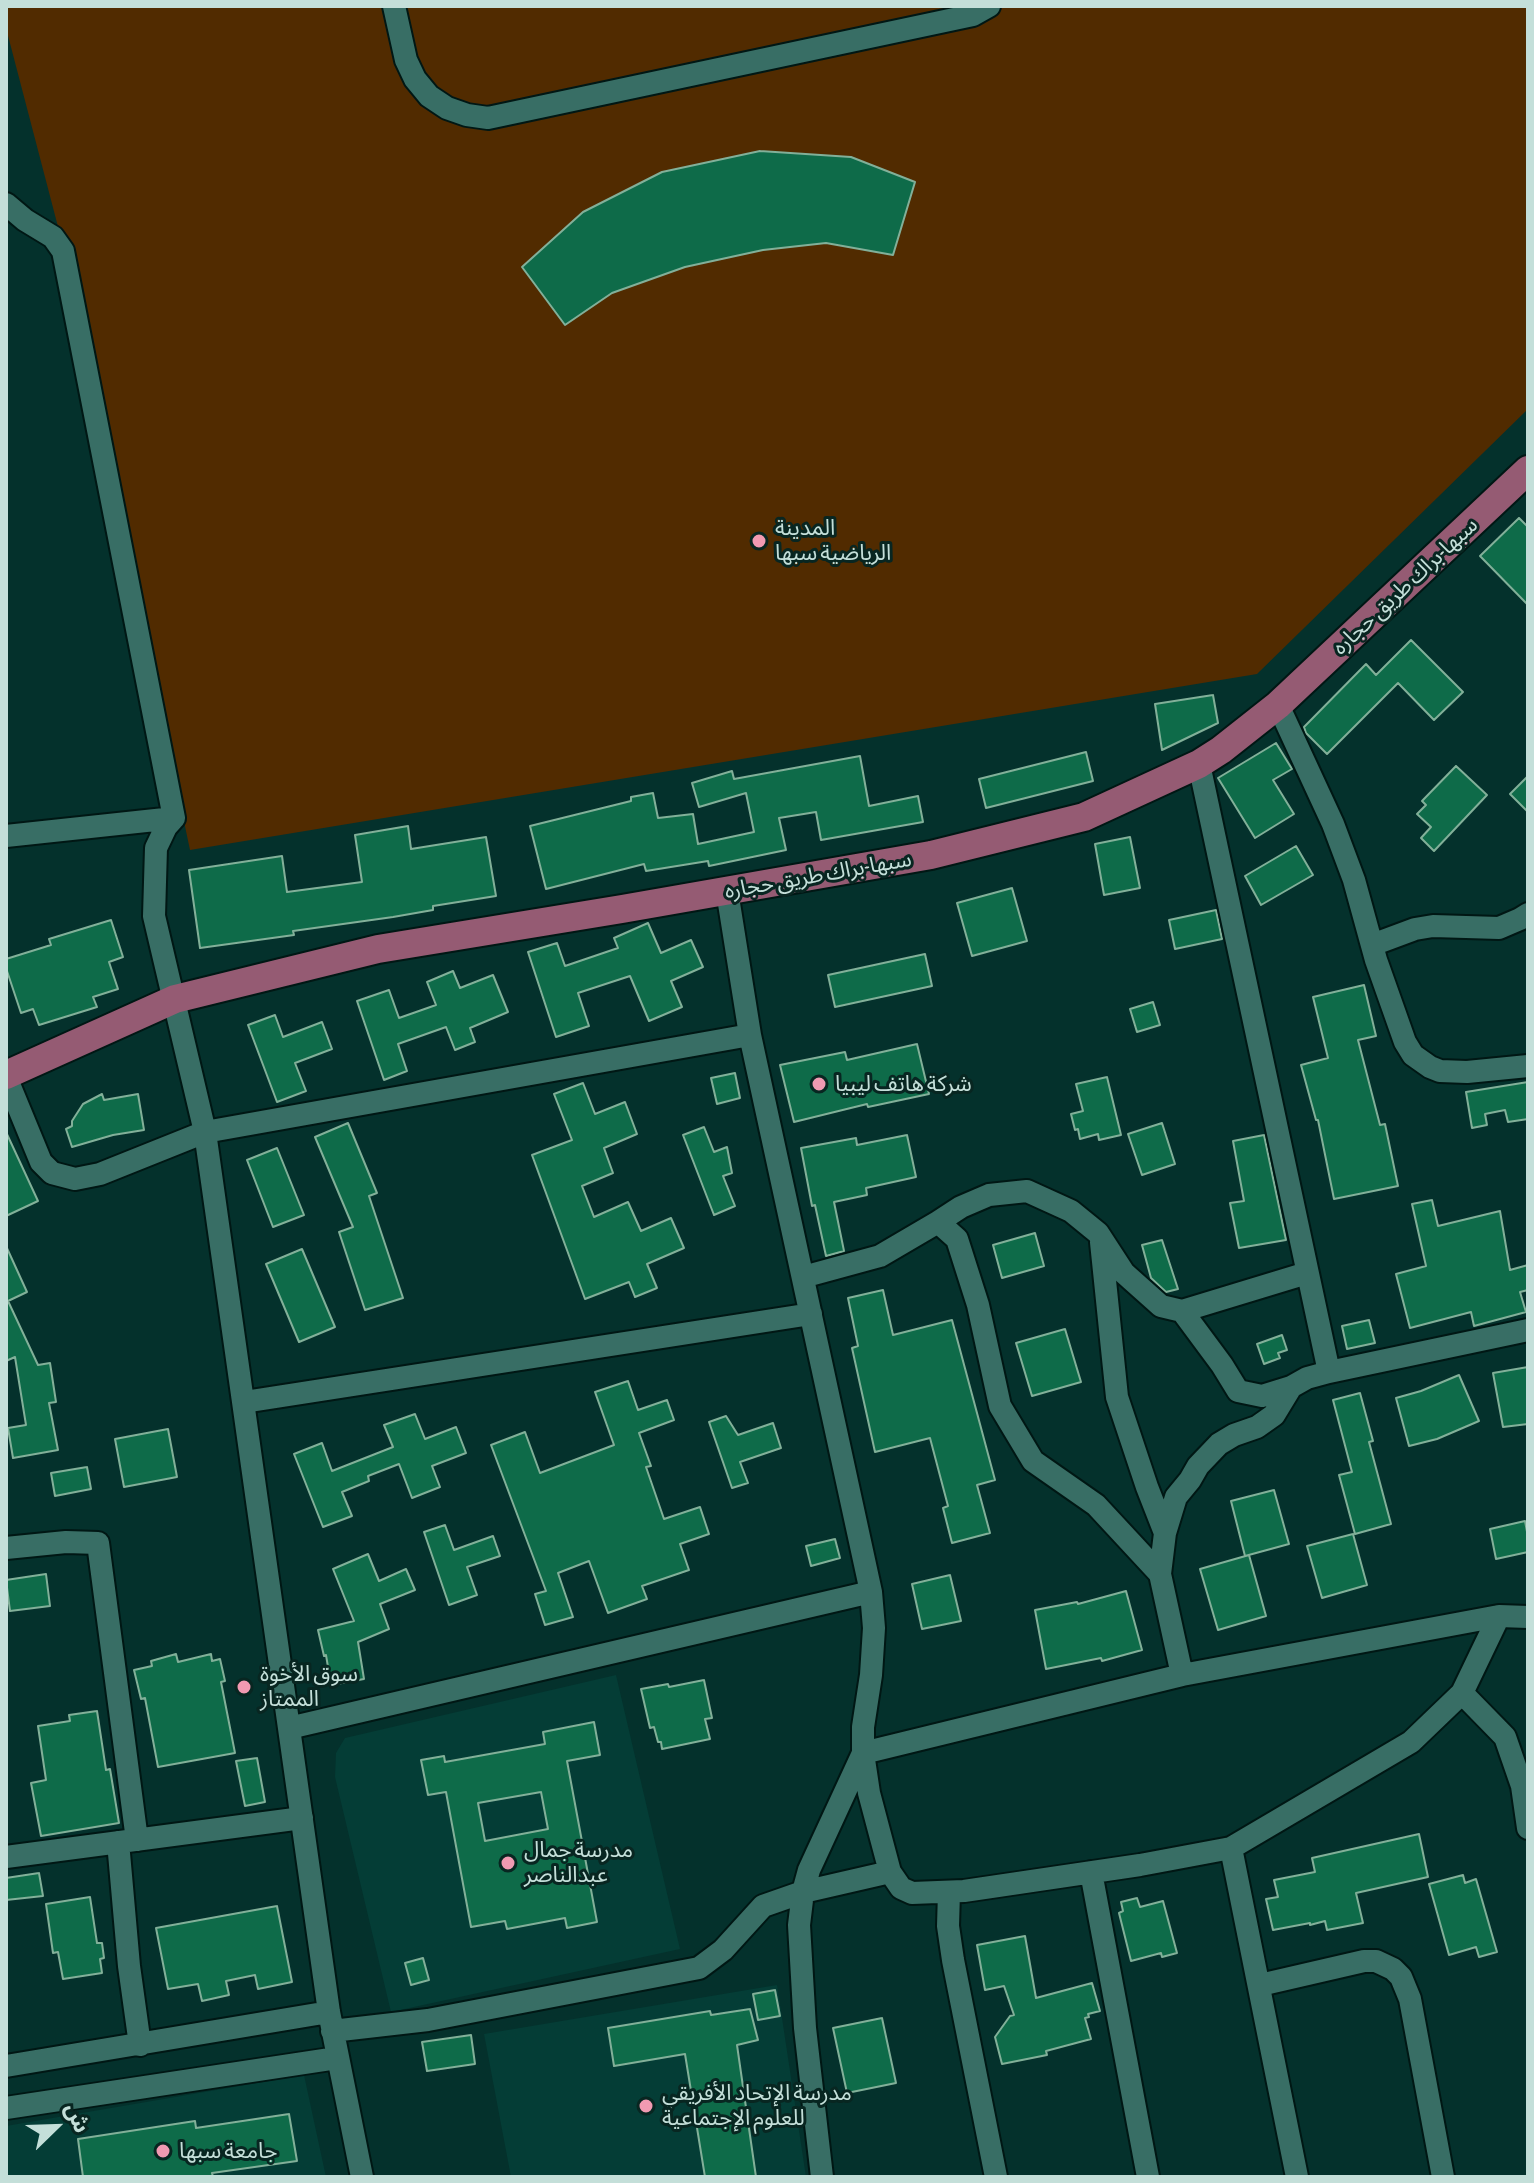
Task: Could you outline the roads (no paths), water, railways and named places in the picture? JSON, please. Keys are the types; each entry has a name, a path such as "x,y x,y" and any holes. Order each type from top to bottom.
{"main road":[{"name":"سبها-براك طريق حجاره","path":"6,1076 175,999 378,949 931,855 1084,817 1199,764 1221,750 1278,705 1528,470"}],"street":[{"path":"394,6 406,60 415,79 429,96 447,108 488,118 973,15 989,6"},
{"path":"6,204 53,237 63,251 174,818"},
{"path":"1278,705 1333,824 1405,1042 1413,1055 1440,1071 1467,1072 1528,1066"},
{"path":"1199,764 1329,1372"},
{"path":"6,836 174,818"},
{"path":"174,818 156,848 154,916 205,1132 331,2022 362,2177"},
{"path":"727,891 750,1035 871,1592 874,1628 863,1753 869,1793 890,1872 901,1888 912,1893 949,1892 1231,1848 1411,1742 1462,1693 1499,1616"},
{"path":"1372,945 1415,929 1433,926 1499,928 1528,914"},
{"path":"6,1076 41,1162 52,1173 75,1179 100,1174 205,1132 750,1035"},
{"path":"803,1277 880,1256 961,1207 989,1195 1027,1191 1071,1211 1101,1236 1124,1273 1161,1306 1182,1311 1307,1273"},
{"path":"938,1222 957,1239 978,1305 1000,1406 1017,1437 1033,1461 1096,1505 1160,1574"},
{"path":"1101,1236 1117,1397 1165,1533"},
{"path":"1182,1311 1238,1391 1262,1396 1329,1372 1528,1330"},
{"path":"244,1402 811,1314"},
{"path":"1182,1675 1160,1574 1165,1533 1176,1497 1206,1456 1219,1444 1257,1427 1274,1415 1291,1387"},
{"path":"6,1548 66,1542 98,1543 127,1841 129,1966 140,2045"},
{"path":"289,1728 871,1592"},
{"path":"863,1753 1182,1675 1499,1616 1528,1617"},
{"path":"1462,1693 1505,1737 1522,1786 1527,1820"},
{"path":"822,2177 805,2028 799,1925 809,1870 863,1753"},
{"path":"6,1857 302,1818"},
{"path":"1231,1848 1297,2177"},
{"path":"6,2066 140,2045 331,2022 428,2020 699,1968 723,1950 763,1906 803,1892 890,1872"},
{"path":"1091,1872 1148,2177"},
{"path":"949,1892 948,1926 953,1960 996,2177"},
{"path":"1260,1985 1364,1961 1376,1961 1393,1969 1401,1977 1410,1999 1443,2177"},
{"path":"6,2108 337,2058"}],"place":[{"name":"المدينة الرياضية سبها","path":"759,541"},
{"name":"شركة هاتف ليبيا","path":"819,1084"},
{"name":"سوق الأخوة الممتاز","path":"244,1687"},
{"name":"مدرسة جمال عبدالناصر","path":"508,1863"},
{"name":"مدرسة الإتحاد الأفريقي للعلوم الإجتماعية","path":"646,2106"},
{"name":"جامعة سبها","path":"163,2151"}]}
